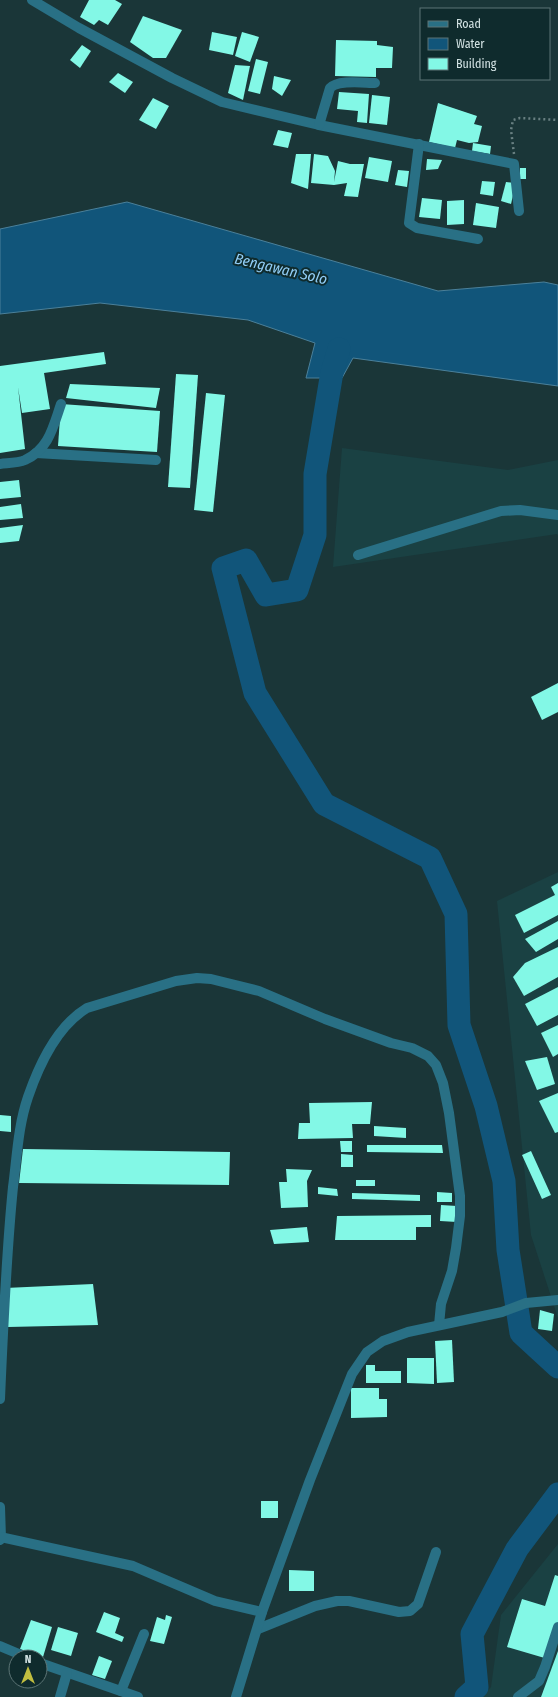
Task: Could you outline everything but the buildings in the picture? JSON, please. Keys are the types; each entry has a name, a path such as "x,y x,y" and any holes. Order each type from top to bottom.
{"street":[{"path":"32,0 79,28 202,93 232,105 319,125 514,164 519,211"},
{"path":"319,125 330,88 334,84 341,82 375,83"},
{"path":"418,144 409,223 417,228 478,239"},
{"path":"0,464 24,460 36,453 46,444 61,404"},
{"path":"36,453 156,460"},
{"path":"358,554 501,511 520,510 558,515"},
{"path":"0,1399 9,1228 20,1130 28,1097 41,1066 58,1036 75,1016 87,1008 176,981 197,978 211,979 259,991 325,1019 391,1043 412,1048 428,1056 436,1065 443,1083 449,1113 460,1209 452,1271 441,1304 439,1325"},
{"path":"236,1697 262,1612 334,1417 352,1374 359,1362 374,1346 408,1332 502,1312 526,1303 558,1300"},
{"path":"0,1507 0,1538 133,1566 215,1601 262,1612"},
{"path":"258,1629 315,1606 337,1601 349,1601 399,1612 410,1611 418,1604 436,1552"},
{"path":"518,1697 539,1681 558,1627"},
{"path":"121,1691 144,1634"},
{"path":"48,1666 138,1697"},
{"path":"60,1697 67,1673"}],"path":[{"path":"514,164 511,130 513,120 520,118 558,120"}],"shaded area":[{"path":"342,448 508,470 558,460 558,535 333,567"},
{"path":"558,872 558,1318 531,1235 497,901"},
{"path":"558,1544 558,1697 482,1697 491,1687 501,1615"}],"water":[{"name":"Bengawan Solo","path":"127,202 438,291 544,282 558,285 558,386 353,358 342,378 306,378 315,343 248,320 100,303 0,314 0,229"}],"waterway":[{"path":"339,349 332,372 315,474 315,535 297,590 266,595 246,560 223,568 255,693 324,804 430,858 456,914 459,1025 486,1106 504,1181 508,1250 521,1333 558,1367"},
{"path":"466,1697 477,1687 472,1634 517,1549 558,1494"}]}
